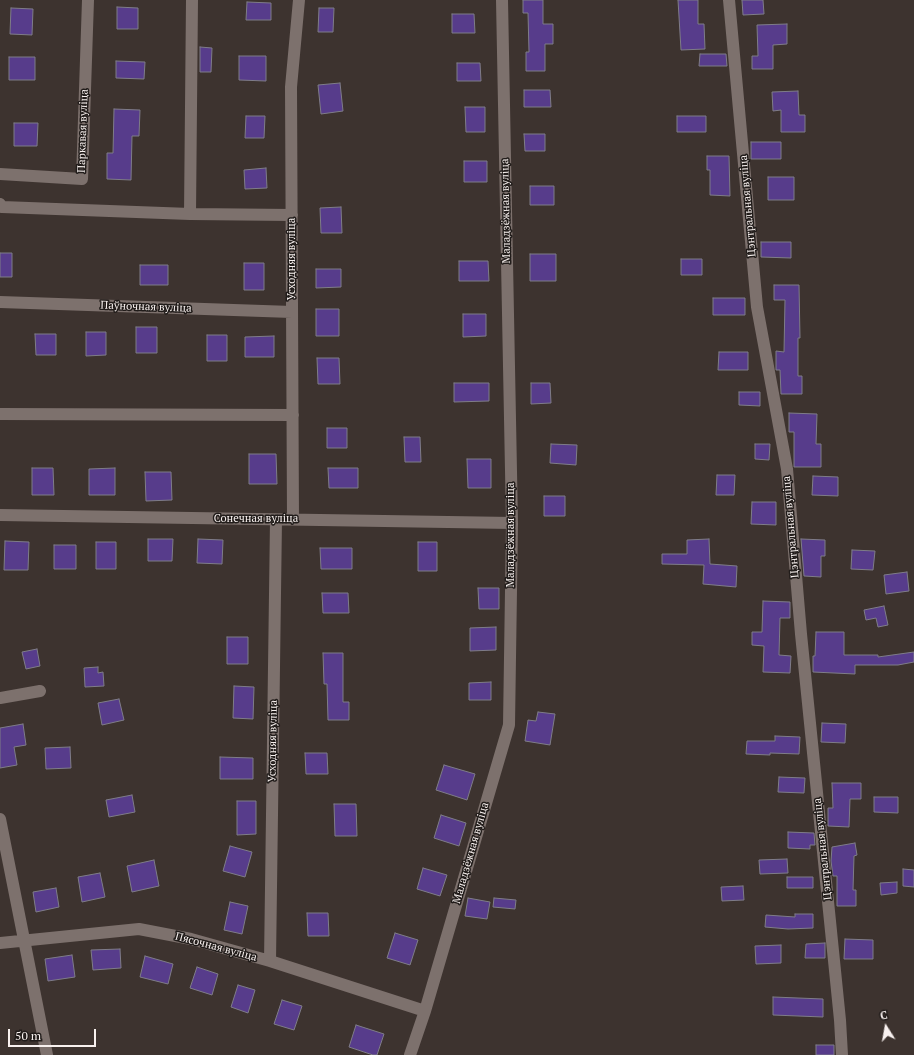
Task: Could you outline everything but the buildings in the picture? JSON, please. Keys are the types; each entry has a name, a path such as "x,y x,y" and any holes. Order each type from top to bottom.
{"street":[{"name":"Паркавая вуліца","path":"0,174 82,179 88,0"},
{"path":"190,214 192,0"},
{"name":"Усходняя вуліца","path":"293,519 291,87 299,0"},
{"name":"Маладзёжная вуліца","path":"410,1055 425,1011 509,725 512,523 502,0"},
{"name":"Цэнтральная вуліца","path":"729,0 757,307 787,469 800,634 840,1020 842,1055"},
{"path":"0,204 2,207 292,216"},
{"name":"Паўночная вуліца","path":"0,302 292,312"},
{"path":"0,414 293,415"},
{"name":"Сонечная вуліца","path":"0,515 512,523"},
{"name":"Усходняя вуліца","path":"270,961 276,520"},
{"path":"0,698 40,691"},
{"path":"0,819 47,1055"},
{"name":"Пясочная вуліца","path":"0,943 139,929 190,939 270,961 425,1011"}]}
